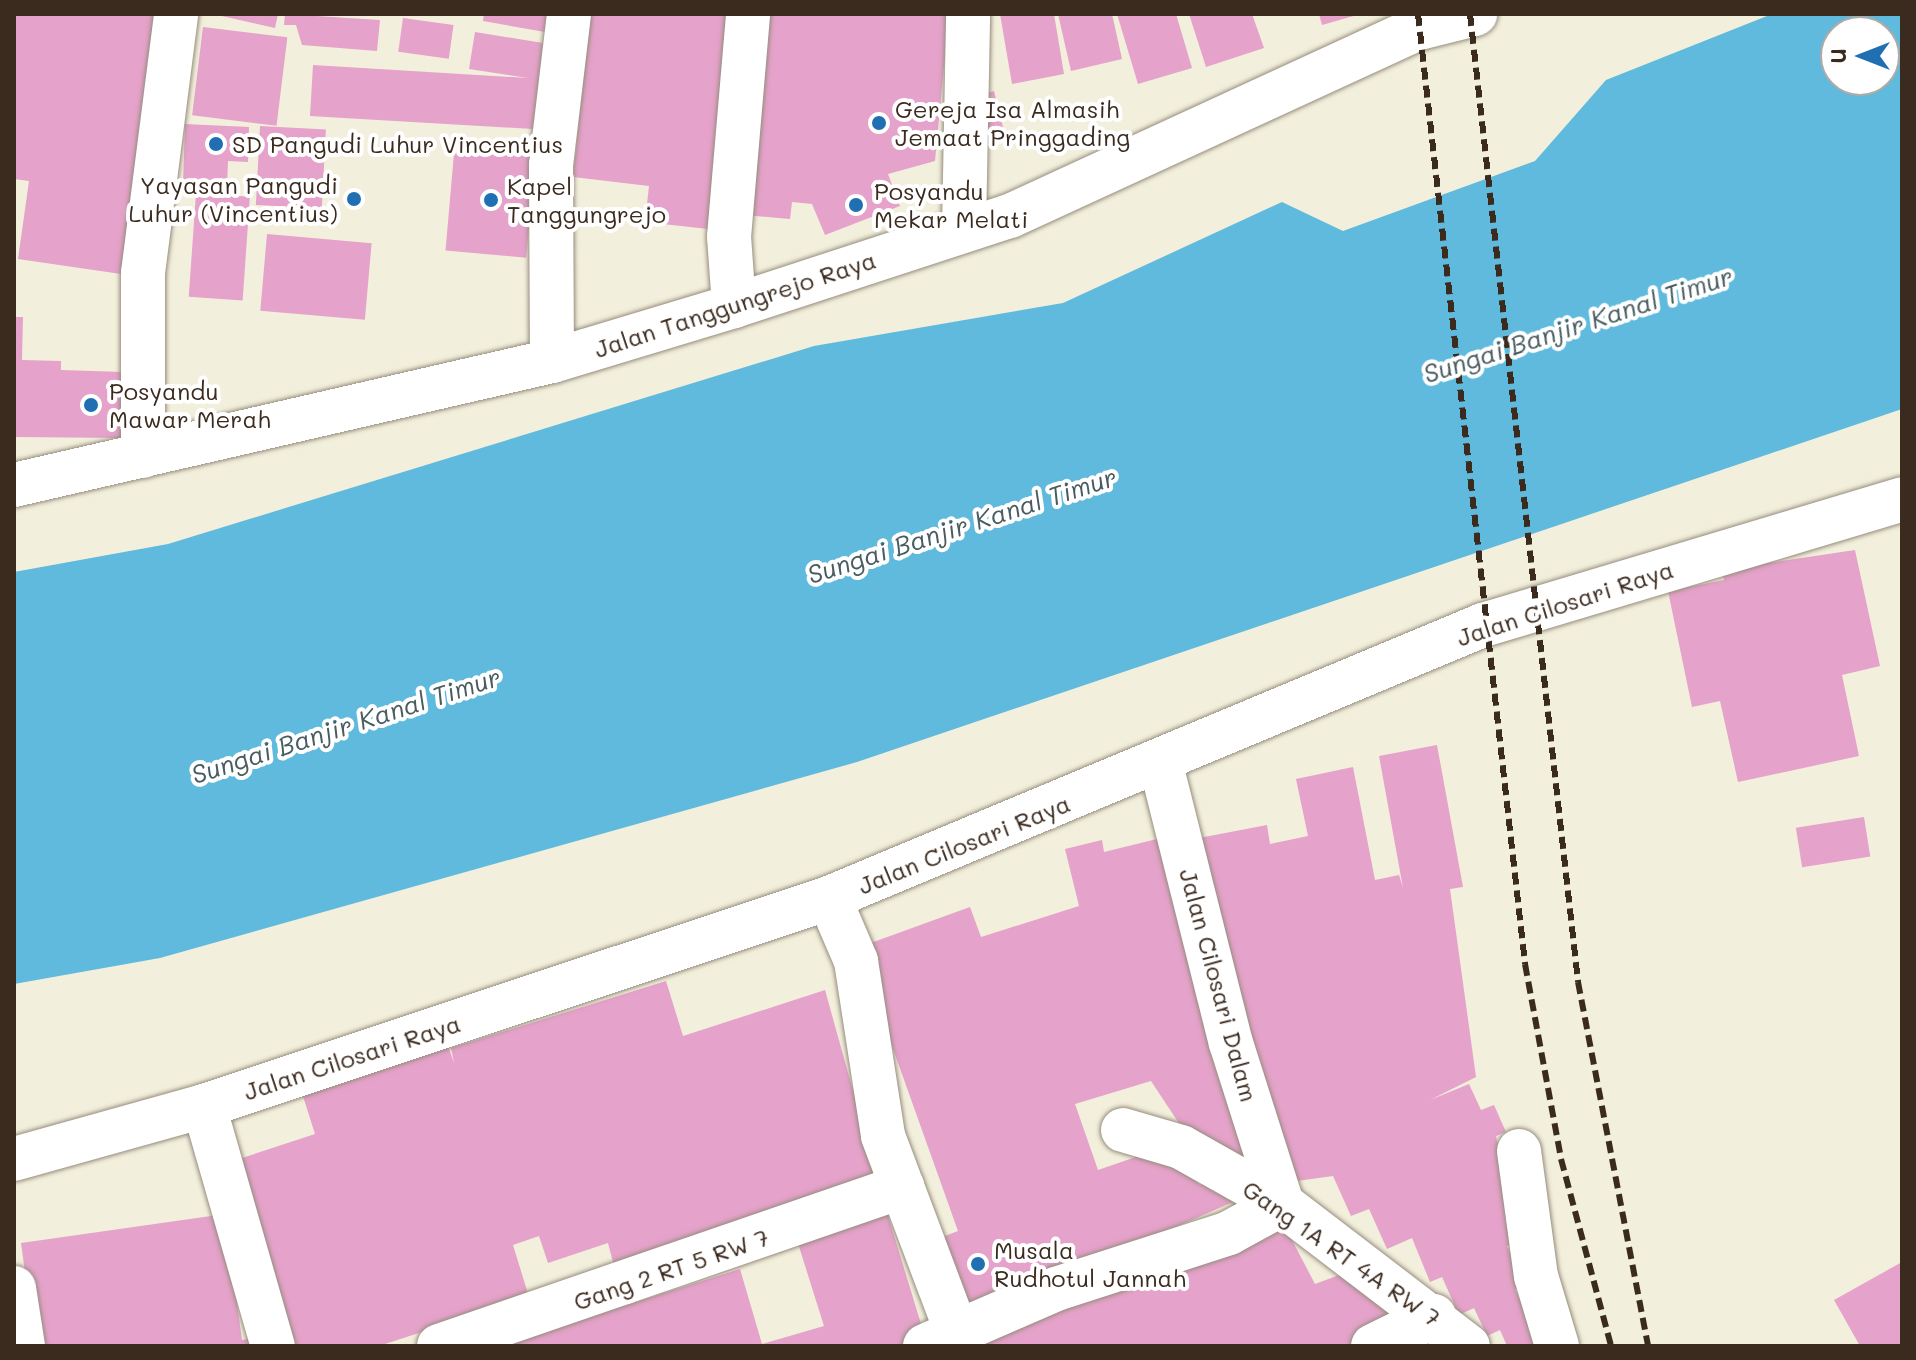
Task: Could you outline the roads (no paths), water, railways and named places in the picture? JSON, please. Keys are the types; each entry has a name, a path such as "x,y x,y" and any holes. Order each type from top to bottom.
{"street":[{"path":"143,456 143,273 176,14"},
{"path":"552,361 551,165 569,14"},
{"path":"734,306 729,237 748,14"},
{"path":"964,229 968,14"},
{"name":"Jalan Tanggungrejo Raya","path":"14,485 552,361 734,306 1010,216 1390,28 1473,15"},
{"name":"Jalan Cilosari Raya","path":"14,1159 204,1106 829,898 1161,765 1483,625 1902,499"},
{"name":"Jalan Cilosari Dalam","path":"1161,765 1231,1043 1282,1204"},
{"path":"829,898 856,961 883,1136 902,1187 948,1342 1056,1289 1229,1233 1282,1204"},
{"path":"204,1106 273,1346"},
{"name":"Gang 1A RT 4A RW 7","path":"1123,1130 1181,1147 1282,1204 1434,1316 1468,1346"},
{"path":"1519,1151 1536,1276 1557,1346"},
{"name":"Gang 2 RT 5 RW 7","path":"439,1346 902,1187"},
{"path":"14,1288 23,1346"},
{"path":"1373,1346 1434,1316"}],"water":[{"name":"Sungai Banjir Kanal Timur","path":"1772,14 1902,14 1902,409 857,762 160,958 14,984 14,572 168,544 814,346 1063,303 1282,202 1343,231 1535,161 1606,80"}],"railway":[{"path":"1418,14 1525,964 1561,1159 1611,1346"},
{"path":"1470,14 1578,982 1648,1346"}],"place":[{"name":"Gereja Isa Almasih Jemaat Pringgading","path":"879,123"},
{"name":"SD Pangudi Luhur Vincentius","path":"216,144"},
{"name":"Yayasan Pangudi Luhur (Vincentius)","path":"354,199"},
{"name":"Kapel Tanggungrejo","path":"491,200"},
{"name":"Posyandu Mekar Melati","path":"856,205"},
{"name":"Posyandu Mawar Merah","path":"91,405"},
{"name":"Musala Rudhotul Jannah","path":"978,1264"}]}
